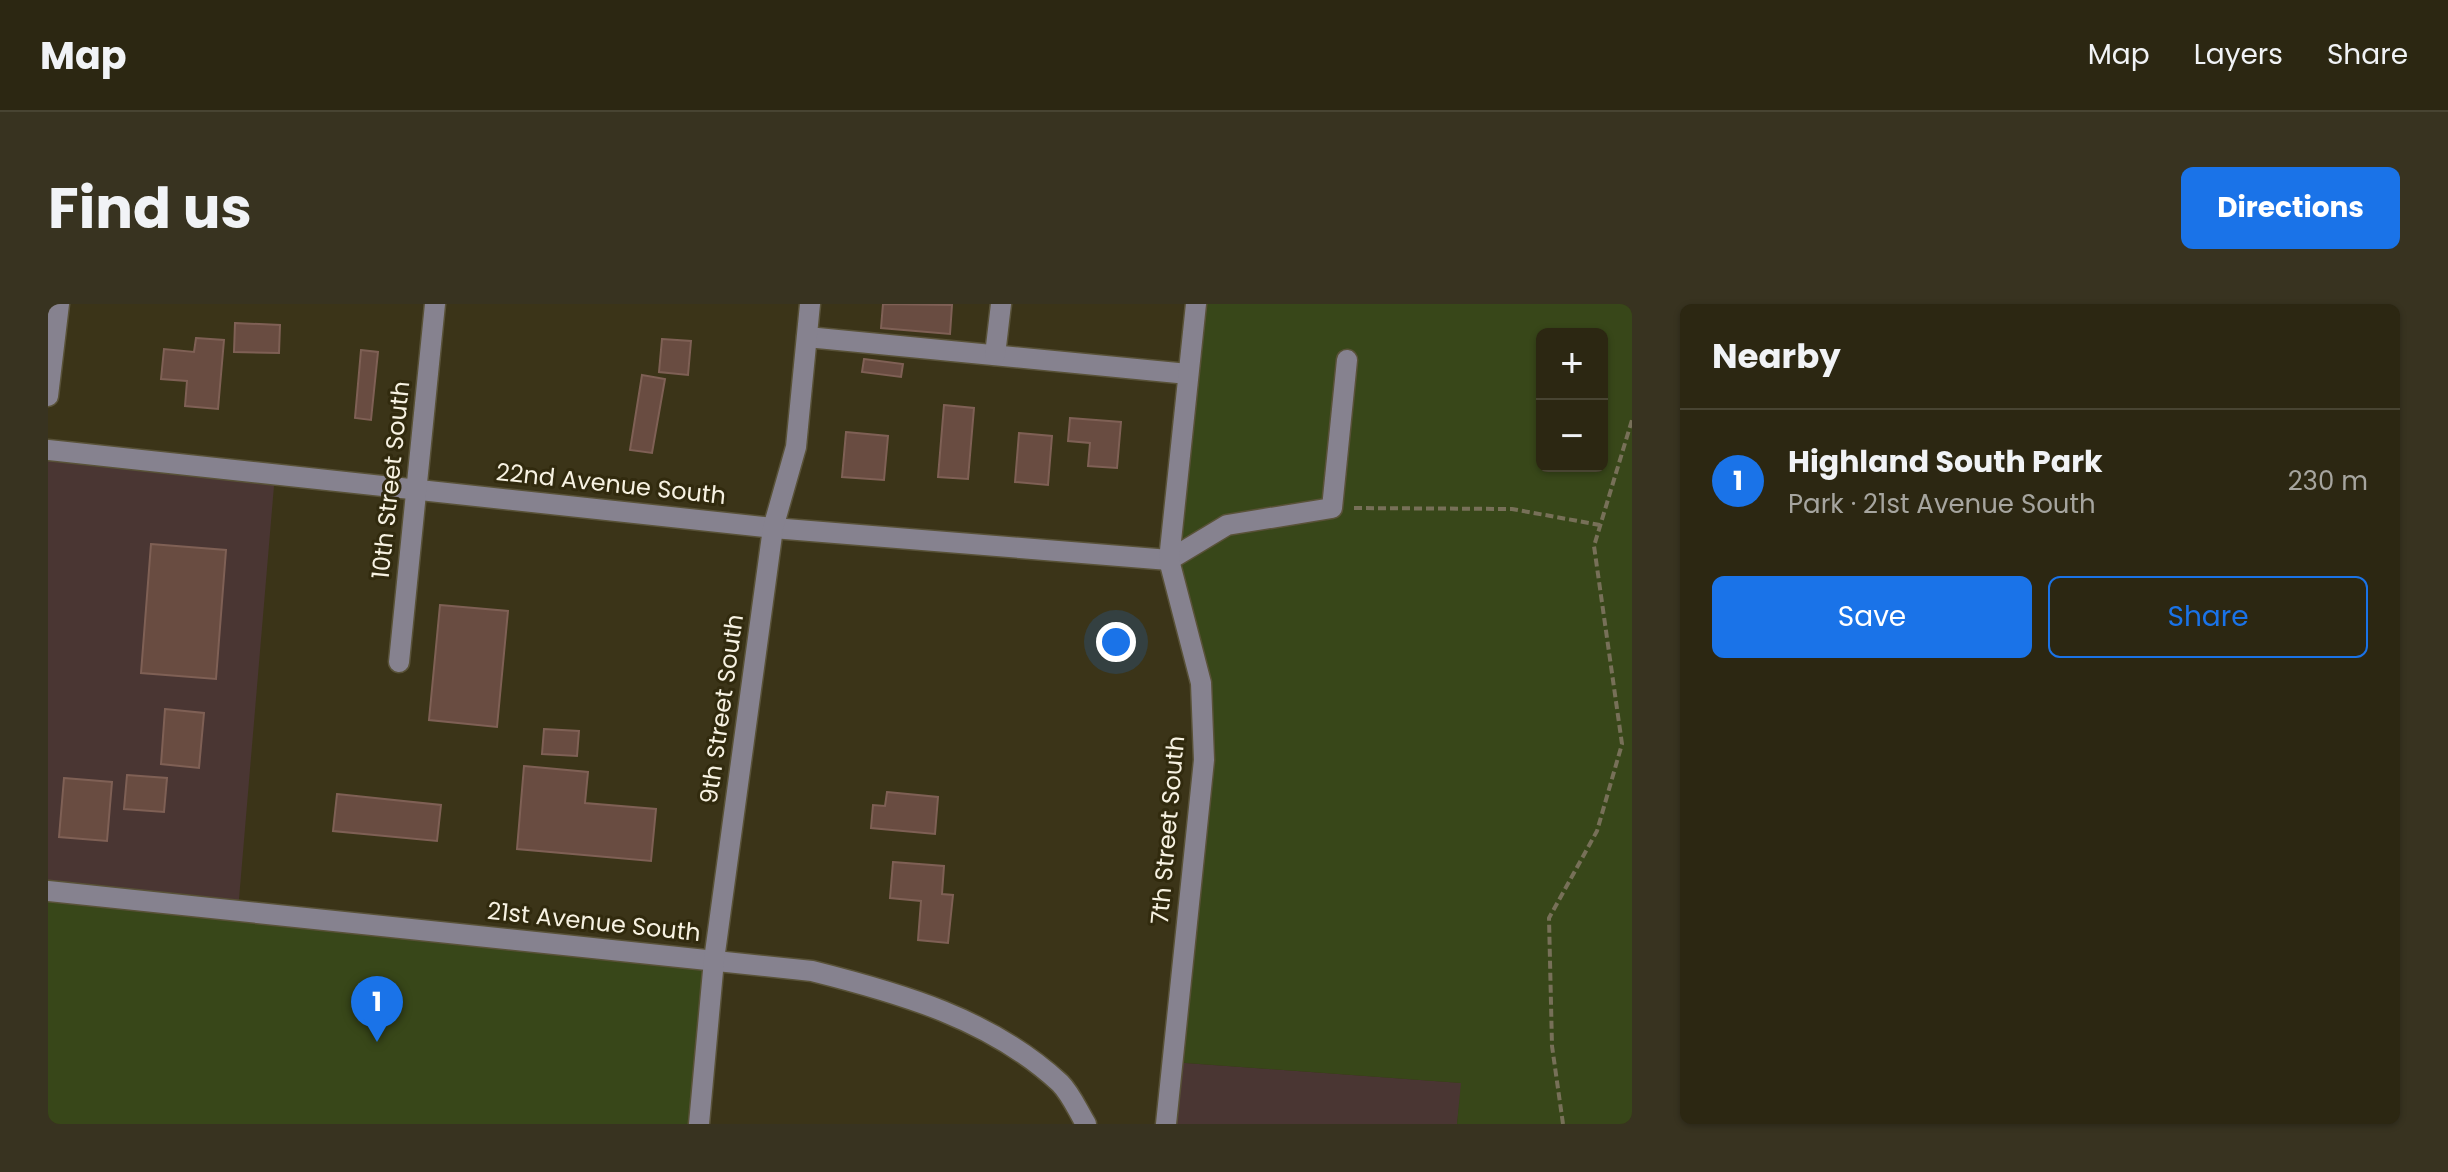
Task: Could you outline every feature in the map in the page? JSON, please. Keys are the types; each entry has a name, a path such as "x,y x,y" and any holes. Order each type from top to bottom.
{"street":[{"path":"48,396 59,304"},
{"name":"10th Street South","path":"399,662 435,304"},
{"name":"9th Street South","path":"699,1124 714,960 773,528 796,447 810,304"},
{"path":"995,355 1001,304"},
{"name":"7th Street South","path":"1166,1124 1204,760 1201,683 1169,560 1196,304"},
{"path":"807,337 1188,374"},
{"path":"1169,560 1227,525 1332,508 1347,360"},
{"name":"22nd Avenue South","path":"48,450 773,528 1169,560"},
{"name":"21st Avenue South","path":"48,891 812,971 883,989 952,1014 1011,1045 1062,1085 1086,1124"}],"path":[{"path":"1563,1124 1552,1046 1549,918 1597,831 1622,744 1594,546 1632,420"},
{"path":"1332,508 1512,509 1600,525"}],"shaded area":[{"path":"48,450 275,474 238,911 48,891"},
{"path":"1172,1062 1462,1083 1457,1124 1166,1124"}],"green space":[{"path":"1195,304 1632,304 1632,1124 1457,1124 1461,1083 1172,1062 1201,683 1169,560"},
{"path":"48,893 714,960 699,1124 48,1124"}],"building":[{"path":"883,304 952,305 950,334 881,328"},
{"path":"235,323 280,325 279,353 234,352"},
{"path":"196,338 224,340 218,409 185,406 187,381 161,379 164,349 194,352"},
{"path":"662,339 691,341 688,375 659,372"},
{"path":"361,350 378,352 371,420 355,418"},
{"path":"864,359 903,364 901,377 862,372"},
{"path":"642,375 665,379 652,453 630,450"},
{"path":"944,405 974,408 968,479 938,477"},
{"path":"1070,418 1121,422 1117,468 1088,466 1090,443 1068,441"},
{"path":"846,432 888,436 884,480 842,477"},
{"path":"1019,433 1052,436 1048,485 1015,482"},
{"path":"151,544 226,550 216,679 141,673"},
{"path":"440,605 508,611 497,727 429,720"},
{"path":"165,709 204,713 199,768 161,764"},
{"path":"544,729 579,731 577,756 542,754"},
{"path":"524,766 588,772 585,803 656,809 651,861 517,849"},
{"path":"127,775 167,778 164,812 124,809"},
{"path":"64,778 112,782 107,841 59,837"},
{"path":"887,792 938,797 935,834 871,828 873,805 885,806"},
{"path":"337,794 441,805 437,841 333,831"},
{"path":"893,862 944,866 942,894 953,895 948,943 918,940 921,901 890,898"}],"place":[{"name":"Highland South Park","path":"377,1042"}]}
